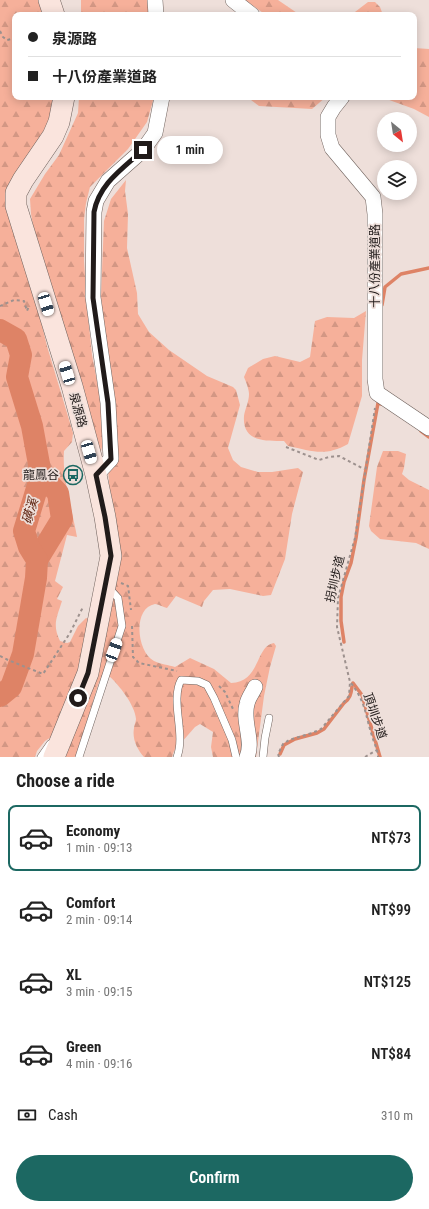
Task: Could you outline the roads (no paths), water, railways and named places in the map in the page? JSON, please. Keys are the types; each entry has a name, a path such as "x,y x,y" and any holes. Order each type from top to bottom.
{"street":[{"path":"49,0 53,12"},
{"path":"155,0 156,12"},
{"path":"233,0 248,12"},
{"name":"泉源路","path":"54,757 88,673 111,556 105,517 96,475 72,386 16,206 16,193 23,180 53,136 59,122 63,100"},
{"path":"96,475 111,459 108,403 93,298 94,212 96,201 108,181 143,150 155,133 161,100"},
{"name":"十八份產業道路","path":"340,100 328,117 328,135 332,148 373,197 375,214 375,379 377,393 429,428"},
{"path":"247,757 250,751 246,720 247,703 256,687"}],"lane":[{"path":"79,757 122,626 118,598 105,584"},
{"path":"177,757 179,751 180,731 177,687 181,680 198,681 207,685 232,740 236,757"},
{"path":"263,757 269,718"},
{"path":"41,757 51,742 63,734"}],"waterway":[{"path":"382,305 385,287 401,274 429,268"},
{"name":"磺溪","path":"0,330 16,339 21,355 17,377 32,426 41,475 24,531 29,547 37,560 36,578 23,654 11,687 0,696"},
{"path":"344,642 341,621 341,597 344,582 351,563 356,538 364,480 378,403 381,404"},
{"path":"421,431 429,437"},
{"path":"37,560 62,519 58,493 41,475"},
{"path":"353,683 362,695 380,757"},
{"path":"280,754 284,745 295,739 317,733 324,729 349,698 352,687"}],"place":[{"name":"龍鳳谷","path":"73,475"}]}
